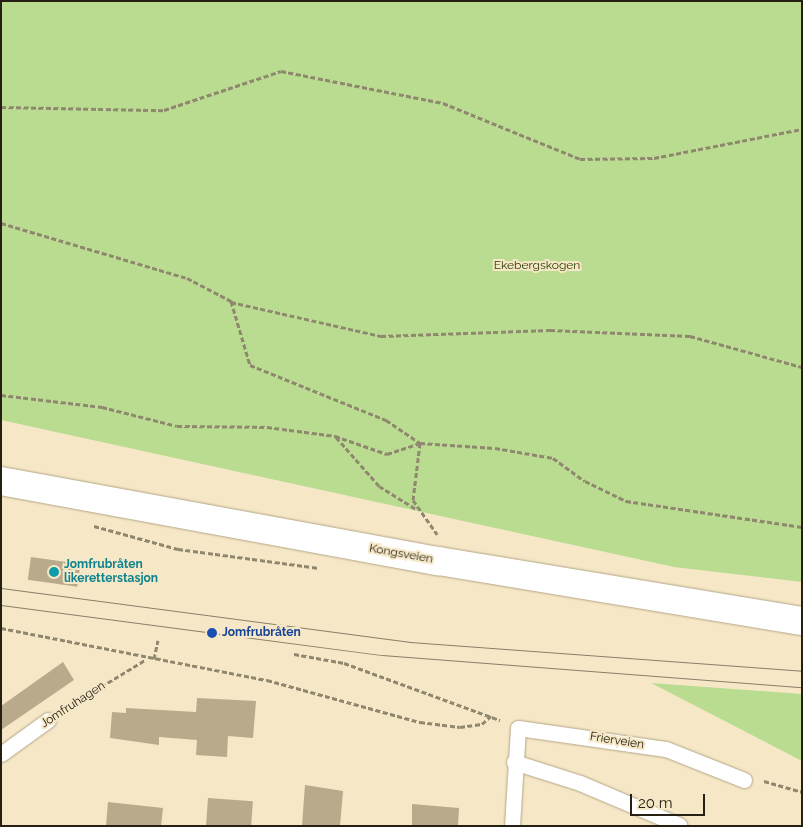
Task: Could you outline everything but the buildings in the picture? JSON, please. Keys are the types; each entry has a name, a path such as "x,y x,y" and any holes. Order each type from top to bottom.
{"main road":[{"name":"Kongsveien","path":"1,480 439,561 802,621"}],"lane":[{"name":"Jomfruhagen","path":"1,754 48,720"},
{"name":"Frierveien","path":"512,826 514,762 518,728 666,749 744,780"},
{"path":"514,762 580,783 679,825"}],"path":[{"path":"1,107 164,110 281,71 443,103 580,160 654,158 802,129"},
{"path":"1,222 187,278 231,302 381,336 550,330 690,336 802,367"},
{"path":"231,302 250,365 386,420 420,443"},
{"path":"1,395 102,407 177,426 267,427 335,436 387,454 420,443 553,458 585,481 626,501 802,528"},
{"path":"335,436 379,486 418,510"},
{"path":"420,443 413,500 418,510 438,535 439,561"},
{"path":"1,628 146,659 154,658 267,680 420,722 460,727 482,724 493,717 344,663 294,654"},
{"path":"154,658 158,640"},
{"name":"Jomfruhagen","path":"48,720 146,659"},
{"path":"744,780 802,792"}],"green space":[{"name":"Ekebergskogen","path":"1,1 802,1 802,582 674,567 1,420"},
{"path":"651,683 802,694 802,761"}],"tram line":[{"path":"1,588 410,642 802,671"},
{"path":"1,605 382,655 802,687"}],"place":[{"name":"Jomfrubråten likeretterstasjon","path":"54,572"},
{"name":"Jomfrubråten","path":"212,633"}]}
